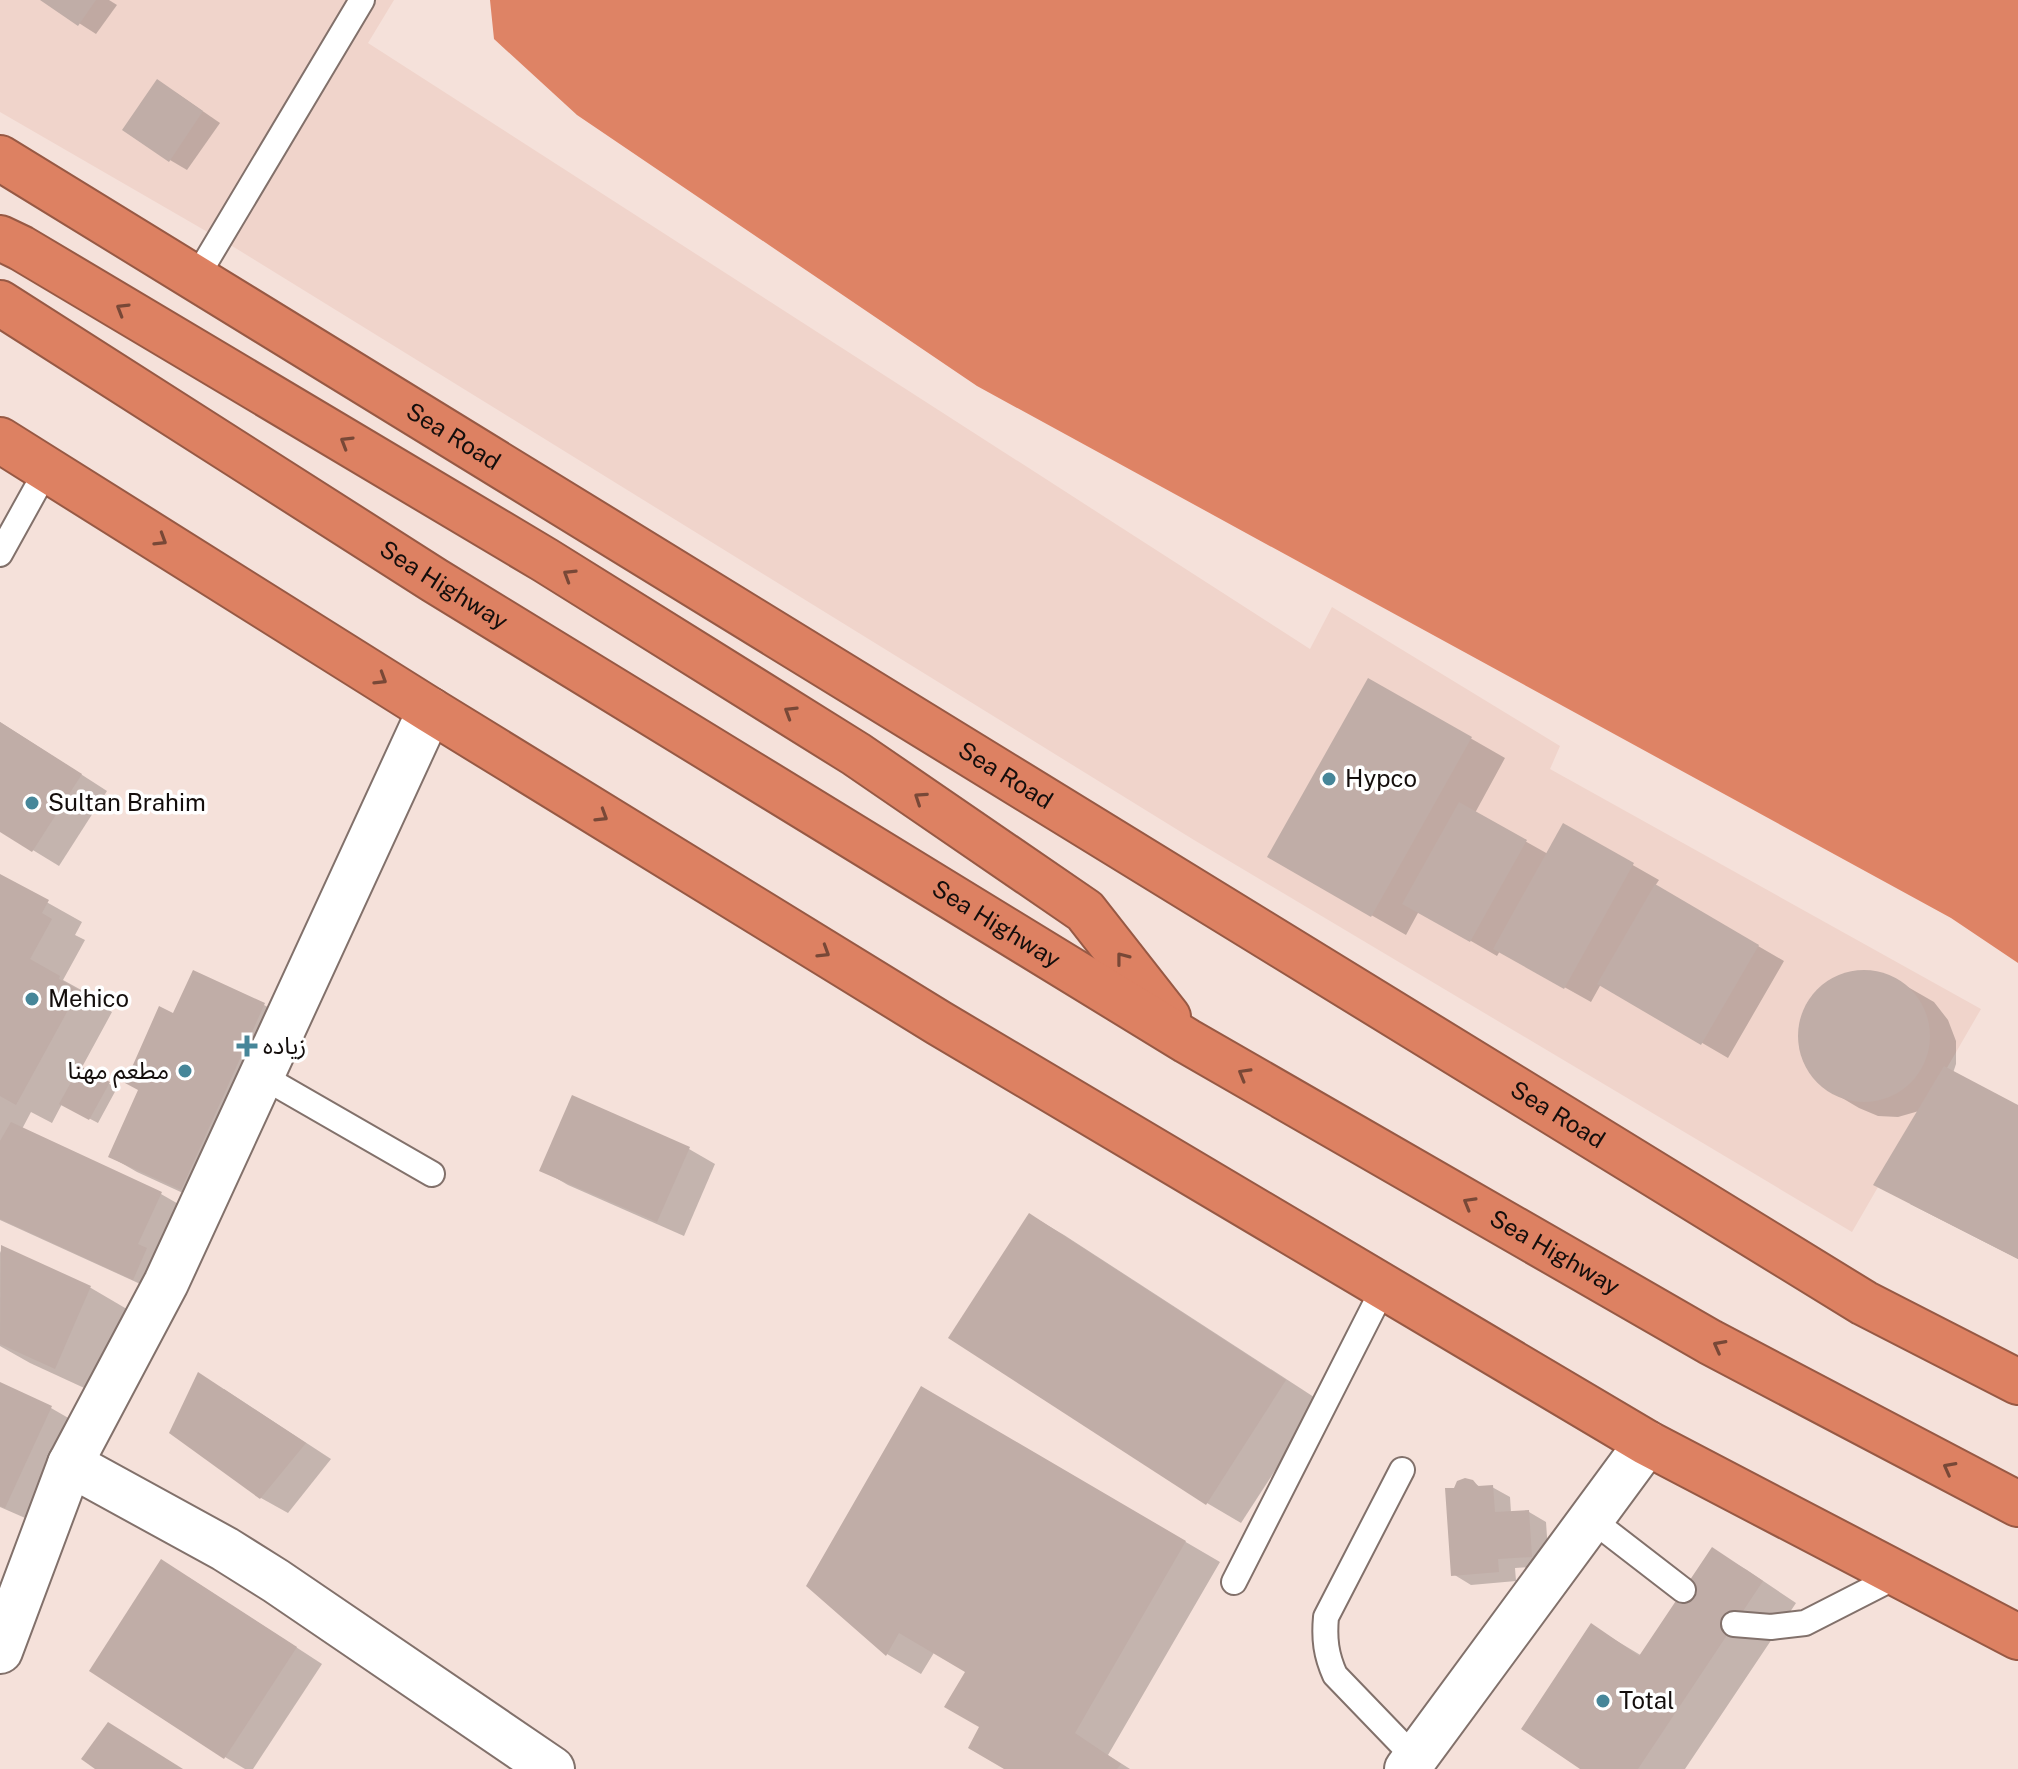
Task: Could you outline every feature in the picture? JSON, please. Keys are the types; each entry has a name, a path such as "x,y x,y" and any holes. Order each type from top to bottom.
{"highway":[{"name":"Sea Road","path":"0,158 1864,1303 2018,1382"},
{"path":"0,238 545,560 856,754 1085,911 1187,1041"},
{"name":"Sea Highway","path":"0,303 434,580 1187,1041 1710,1342 2018,1504"},
{"path":"0,440 430,710 939,1023 1384,1287 1647,1443 2018,1637"},
{"path":"18,484 113,509"}],"street":[{"path":"0,1651 70,1464 166,1283 430,710"},
{"path":"1412,1764 1647,1443"},
{"path":"70,1464 225,1549 276,1581 552,1769"}],"lane":[{"path":"196,278 362,0"},
{"path":"0,554 18,484"},
{"path":"260,1075 432,1174"},
{"path":"1234,1582 1384,1287"},
{"path":"1402,1470 1326,1617 1324,1638 1327,1658 1335,1675 1412,1764"},
{"path":"1591,1519 1683,1590"},
{"path":"1734,1624 1771,1627 1805,1623 1899,1575"}],"shaded area":[{"path":"0,0 394,0 368,43 1310,649 1332,607 1560,746 1550,769 1981,1009 1852,1232 1194,840 237,249 0,112"},
{"path":"490,0 2018,0 2018,963 1951,918 977,386 577,115 494,39"}],"building":[{"path":"40,0 96,0 78,26"},
{"path":"157,79 203,111 169,162 122,130"},
{"path":"1368,678 1472,737 1371,917 1267,857"},
{"name":"Sultan Brahim","path":"0,722 82,774 32,852 0,832"},
{"path":"1459,802 1527,840 1470,942 1402,904"},
{"path":"1563,823 1634,863 1564,989 1493,949"},
{"path":"0,874 49,900 42,913 52,919 30,959 79,990 16,1105 0,1096"},
{"path":"1655,884 1759,945 1701,1045 1597,984"},
{"path":"193,970 265,1003 181,1190 108,1157 138,1090 125,1083 159,1006 173,1013"},
{"path":"1864,970 1889,975 1911,989 1925,1011 1930,1036 1925,1061 1911,1083 1889,1097 1864,1102 1839,1097 1817,1083 1803,1061 1798,1036 1803,1011 1817,989 1839,975"},
{"path":"80,1066 110,1082 89,1120 59,1104"},
{"path":"1944,1066 2018,1105 2018,1259 1873,1185"},
{"path":"572,1095 690,1147 657,1222 539,1171"},
{"path":"11,1122 162,1192 138,1244 147,1248 133,1280 0,1219 0,1141"},
{"path":"1029,1213 1286,1380 1206,1505 948,1338"},
{"path":"1,1245 91,1286 55,1369 0,1344"},
{"path":"198,1372 306,1443 260,1499 169,1433"},
{"path":"0,1382 52,1406 5,1508 0,1506"},
{"path":"921,1386 1186,1541 1075,1733 1121,1764 1117,1769 1004,1769 968,1748 979,1727 944,1707 965,1672 899,1633 886,1656 806,1586"},
{"path":"1465,1478 1473,1480 1478,1486 1493,1485 1495,1512 1529,1510 1532,1557 1498,1559 1499,1572 1451,1576 1445,1488 1454,1488 1457,1481"},
{"path":"1712,1547 1763,1581 1638,1769 1580,1769 1521,1729 1591,1623 1639,1656"},
{"path":"161,1559 297,1647 224,1759 89,1671"},
{"path":"108,1722 183,1769 95,1769 81,1759"}],"place":[{"name":"Hypco","path":"1329,779"},
{"name":"Sultan Brahim","path":"32,803"},
{"name":"Mehico","path":"32,999"},
{"name":"زياده","path":"247,1046"},
{"name":"مطعم مهنا","path":"185,1071"},
{"name":"Total","path":"1603,1701"}]}
